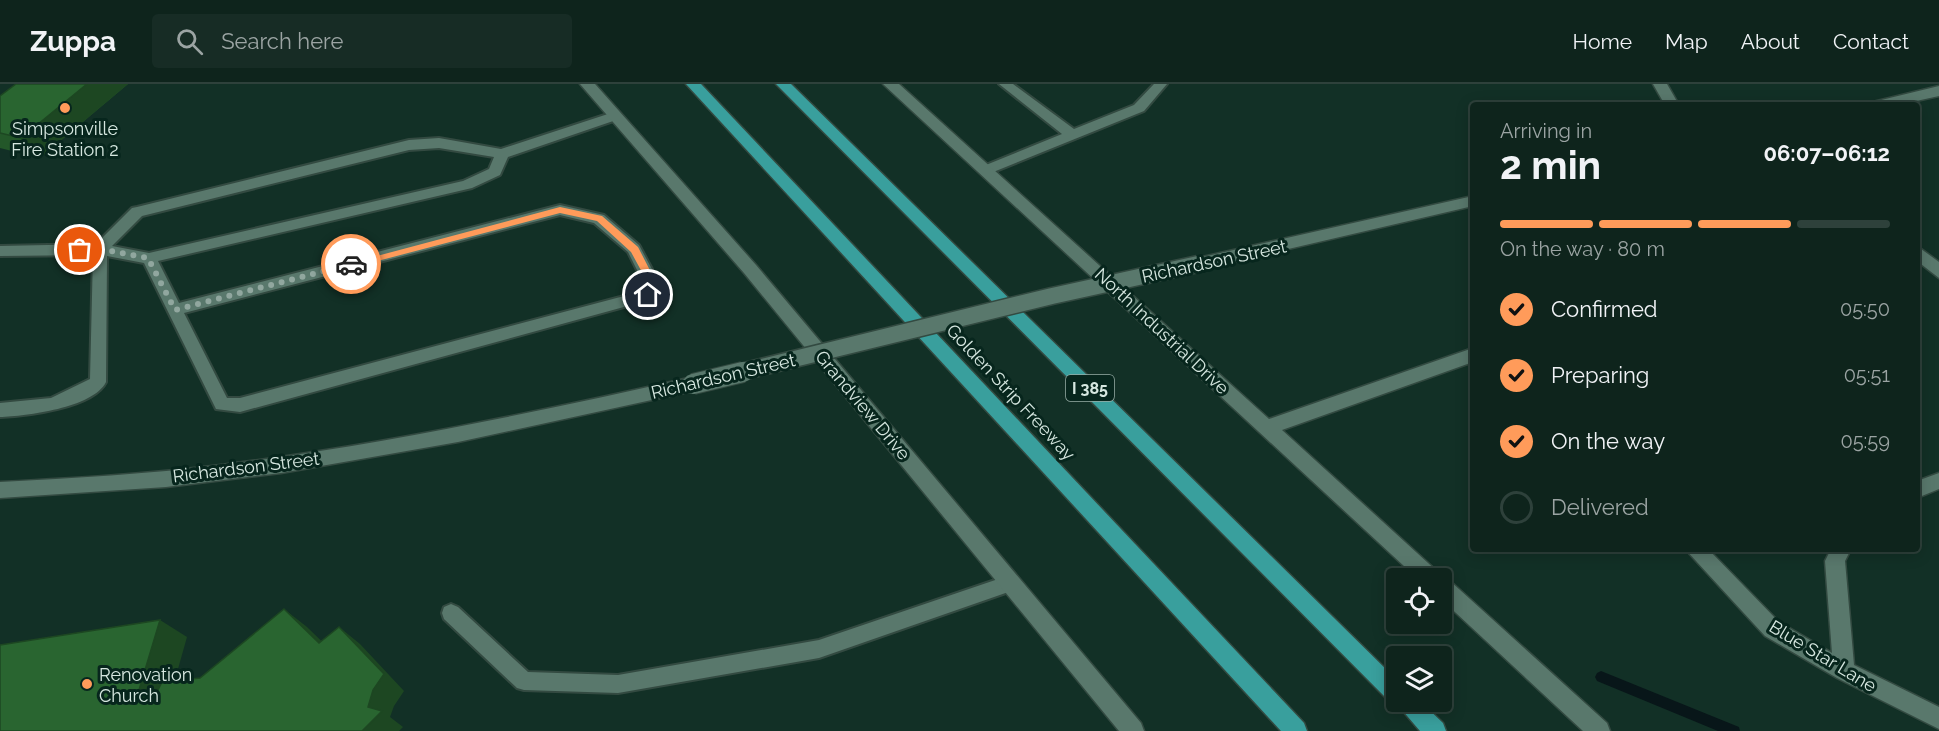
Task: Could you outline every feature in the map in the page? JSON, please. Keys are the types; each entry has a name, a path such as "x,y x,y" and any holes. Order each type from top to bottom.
{"highway":[{"name":"Golden Strip Freeway","path":"693,84 1296,731"},
{"name":"I 385","path":"783,84 1386,683"},
{"path":"1416,712 1435,731"}],"street":[{"name":"Grandview Drive","path":"587,84 750,269 1132,731"},
{"name":"North Industrial Drive","path":"890,84 1420,568"},
{"path":"1660,84 1670,102"},
{"path":"1891,102 1939,91"},
{"name":"Richardson Street","path":"0,490 92,485 219,473 371,450 565,413 1052,296 1470,202"},
{"path":"1920,255 1939,272"},
{"path":"1266,428 1470,356"},
{"path":"1920,489 1939,481"},
{"name":"Blue Star Lane","path":"1698,552 1772,629 1844,671 1939,718"},
{"path":"1839,552 1834,561 1844,671"},
{"path":"1452,597 1599,731"}],"lane":[{"path":"1005,84 1072,135"},
{"path":"986,170 1139,108 1161,84"},
{"path":"0,410 39,409 70,399 98,381 100,249 137,212 398,148 439,143 502,154 614,116"},
{"path":"0,251 100,249 148,258 467,185 495,172 502,154"},
{"path":"148,258 222,404 240,405 648,295 654,286 634,249 599,219 560,210 175,310"},
{"path":"451,613 524,681 618,684 819,649 1010,583"}],"building":[{"path":"16,84 87,84 21,138 0,133 0,96"},
{"name":"Renovation Church","path":"284,609 319,643 339,627 384,674 373,690 368,707 382,711 362,731 0,731 0,645 160,620 136,700 155,696 162,682 200,678"}],"waterway":[{"path":"1601,677 1734,731"}],"way so far":[{"path":"80,250 100,249 148,258 175,310 351,264"}],"place":[{"name":"Simpsonville Fire Station 2","path":"65,108"},
{"name":"Renovation Church","path":"87,684"}],"route":[{"path":"351,264 560,210 599,219 634,249 654,286 648,295"}]}
